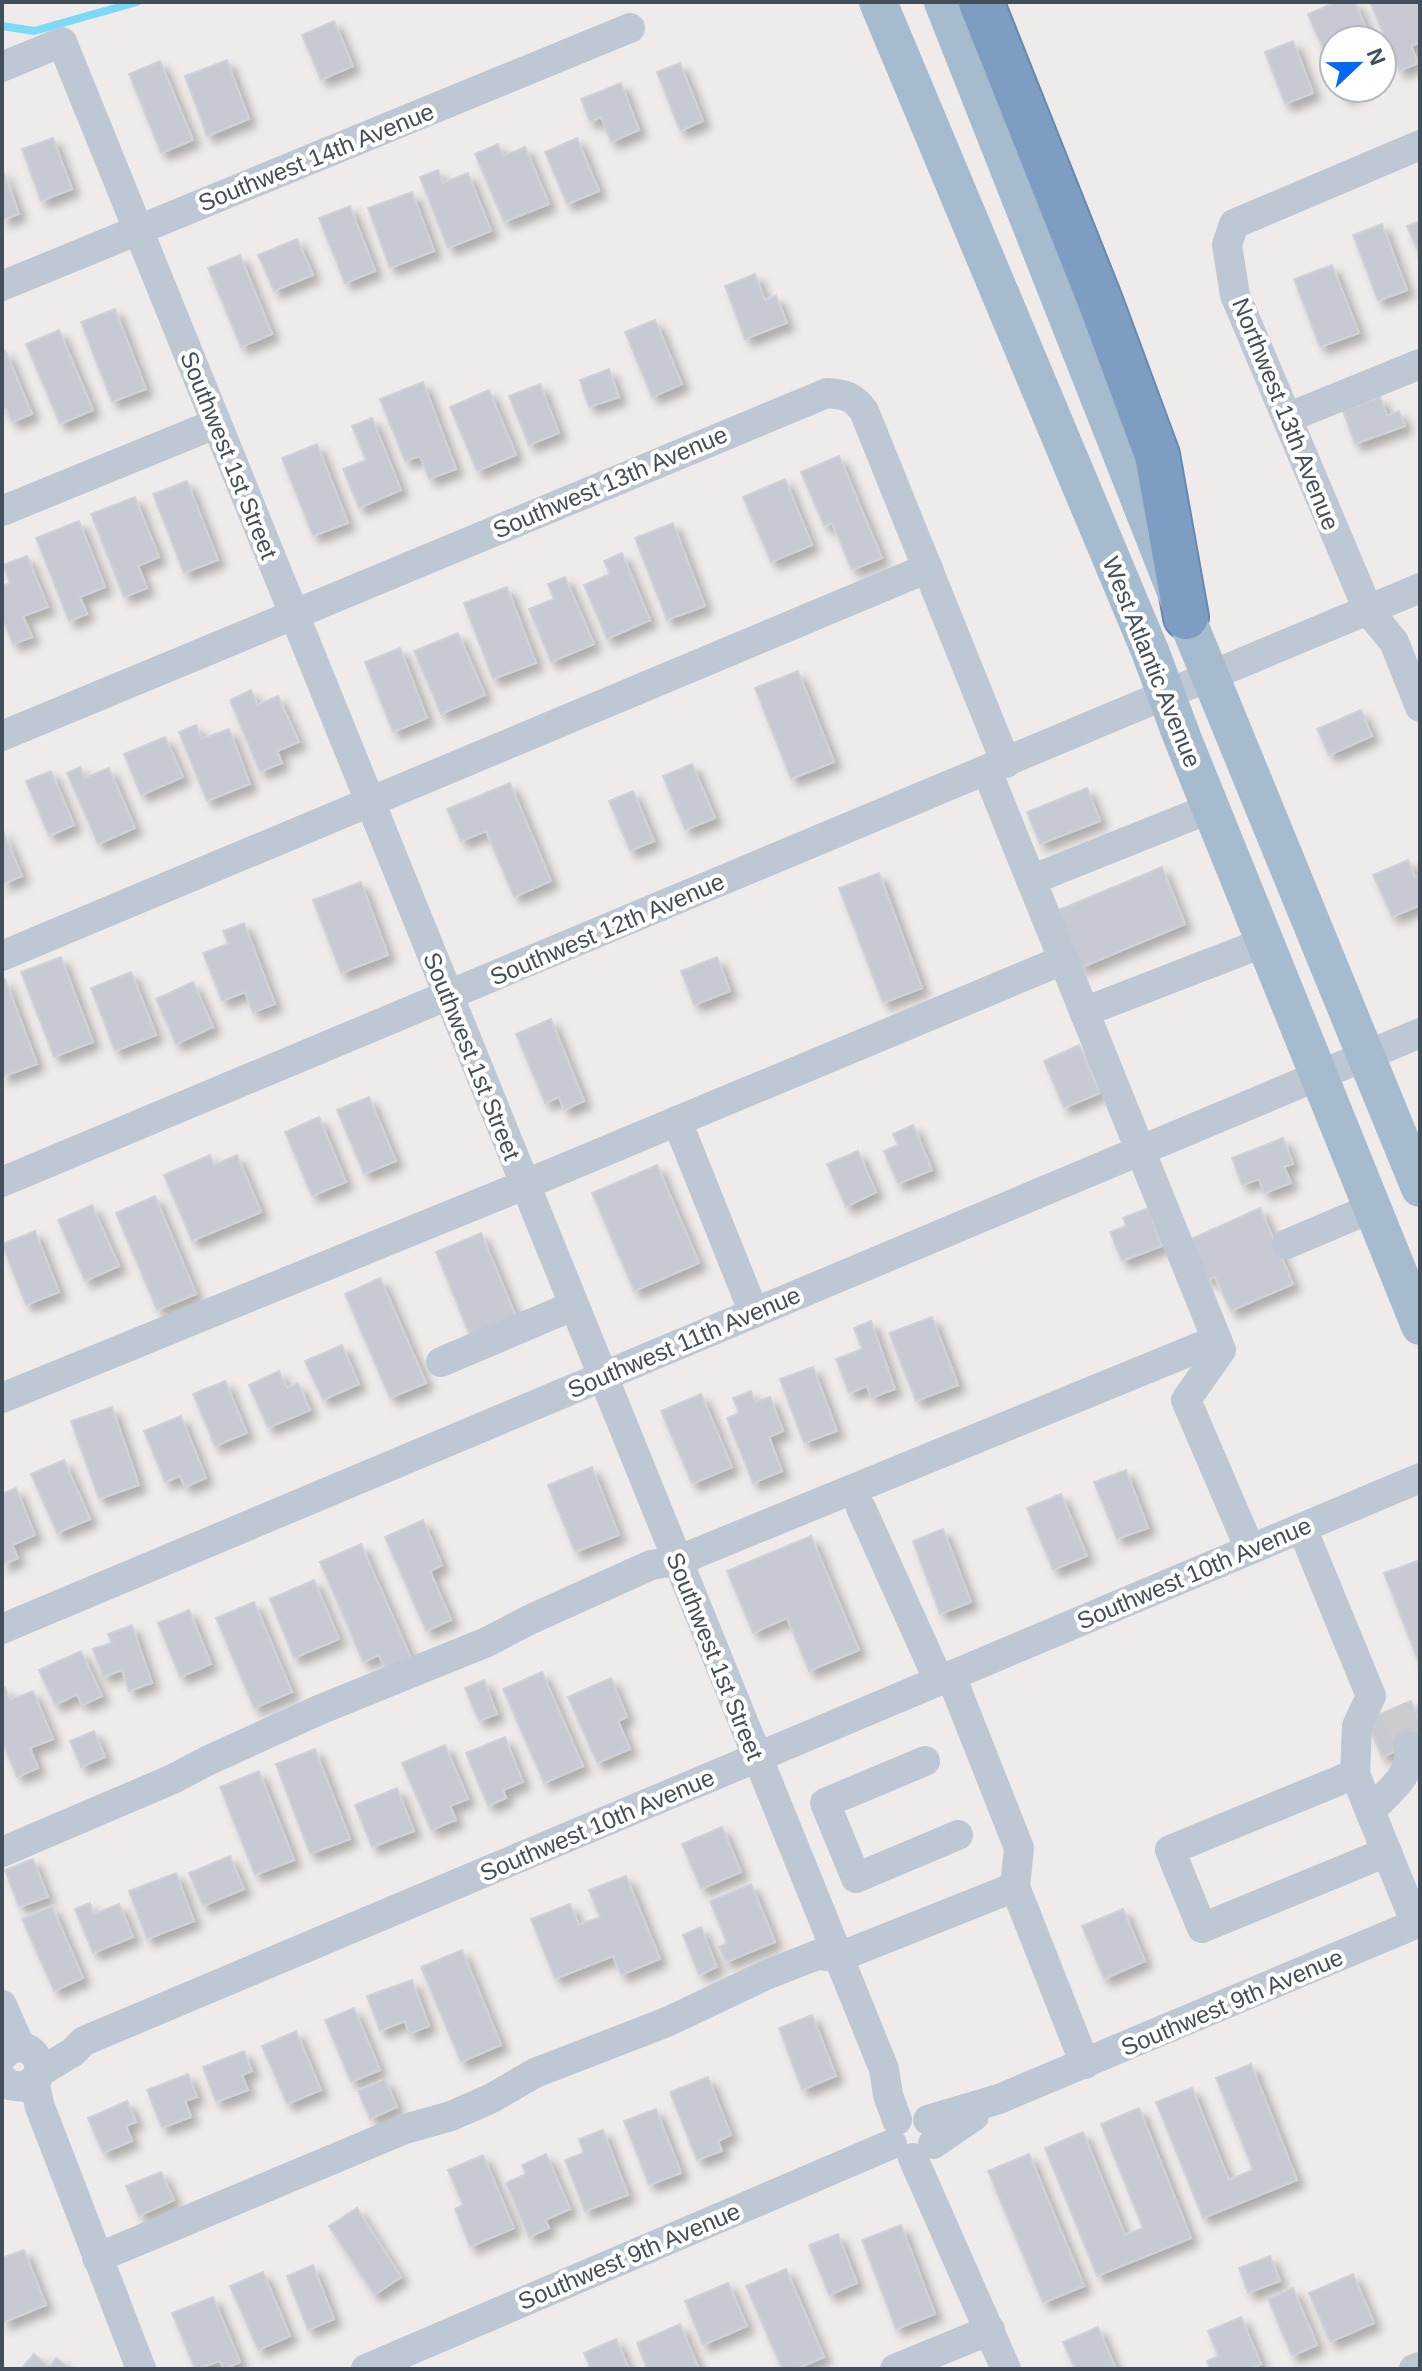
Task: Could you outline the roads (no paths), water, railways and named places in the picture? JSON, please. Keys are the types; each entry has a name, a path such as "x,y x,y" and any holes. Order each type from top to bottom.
{"highway":[{"path":"981,2 1157,455 1186,617"},
{"path":"998,2 1044,162"}],"main road":[{"name":"West Atlantic Avenue","path":"878,2 1166,694 1420,1326"},
{"name":"West Atlantic Avenue","path":"943,2 1186,617 1420,1188"}],"street":[{"name":"Southwest 14th Avenue","path":"2,286 630,28"},
{"name":"Southwest 1st Street","path":"2,67 62,42 756,1758 884,2069 898,2085 915,2136 946,2195 947,2239 1006,2369"},
{"name":"Northwest 13th Avenue","path":"1420,145 1234,224 1227,245 1235,295 1368,610 1394,642 1420,707"},
{"path":"1287,418 1420,364"},
{"name":"Southwest 13th Avenue","path":"2,736 827,393 842,393 855,399 864,411 928,568 1031,880 1217,1340"},
{"path":"2,511 215,424"},
{"path":"2,956 928,568"},
{"name":"Southwest 12th Avenue","path":"2,1182 1420,588"},
{"path":"1031,880 1211,808"},
{"path":"1084,1012 1265,942"},
{"path":"2,1398 1063,960"},
{"name":"Southwest 11th Avenue","path":"2,1629 1420,1033"},
{"path":"677,1121 754,1313"},
{"path":"1287,1244 1372,1208"},
{"path":"441,1362 573,1306"},
{"path":"2,1852 161,1785 331,1705 487,1642 651,1565 677,1561 1217,1340 1221,1350 1186,1400 1250,1549"},
{"name":"Southwest 10th Avenue","path":"15,2067 73,2052 84,2041 1420,1478"},
{"path":"861,1508 945,1678 1019,1848 1015,1887 1085,2064"},
{"path":"1302,1528 1382,1703 1357,1726 1355,1774 1418,1923"},
{"path":"1370,1811 1406,1772 1411,1757 1408,1746"},
{"path":"925,1761 825,1803 856,1878 958,1835"},
{"path":"1355,1774 1170,1850 1202,1928 1387,1852"},
{"path":"798,1860 841,1841"},
{"path":"97,2258 405,2129 451,2116 492,2098 535,2073 667,2022 766,1975 817,1955 839,1957 1015,1887"},
{"name":"Southwest 9th Avenue","path":"366,2369 1418,1923"},
{"path":"2,2005 15,2067 35,2122 53,2141 141,2369"},
{"path":"895,2369 990,2330"},
{"path":"1414,2369 1420,2367"}],"waterway":[{"path":"2,26 34,31 137,2"}],"tunnel":[{"path":"1393,1709 1403,1727 1408,1746"}]}
